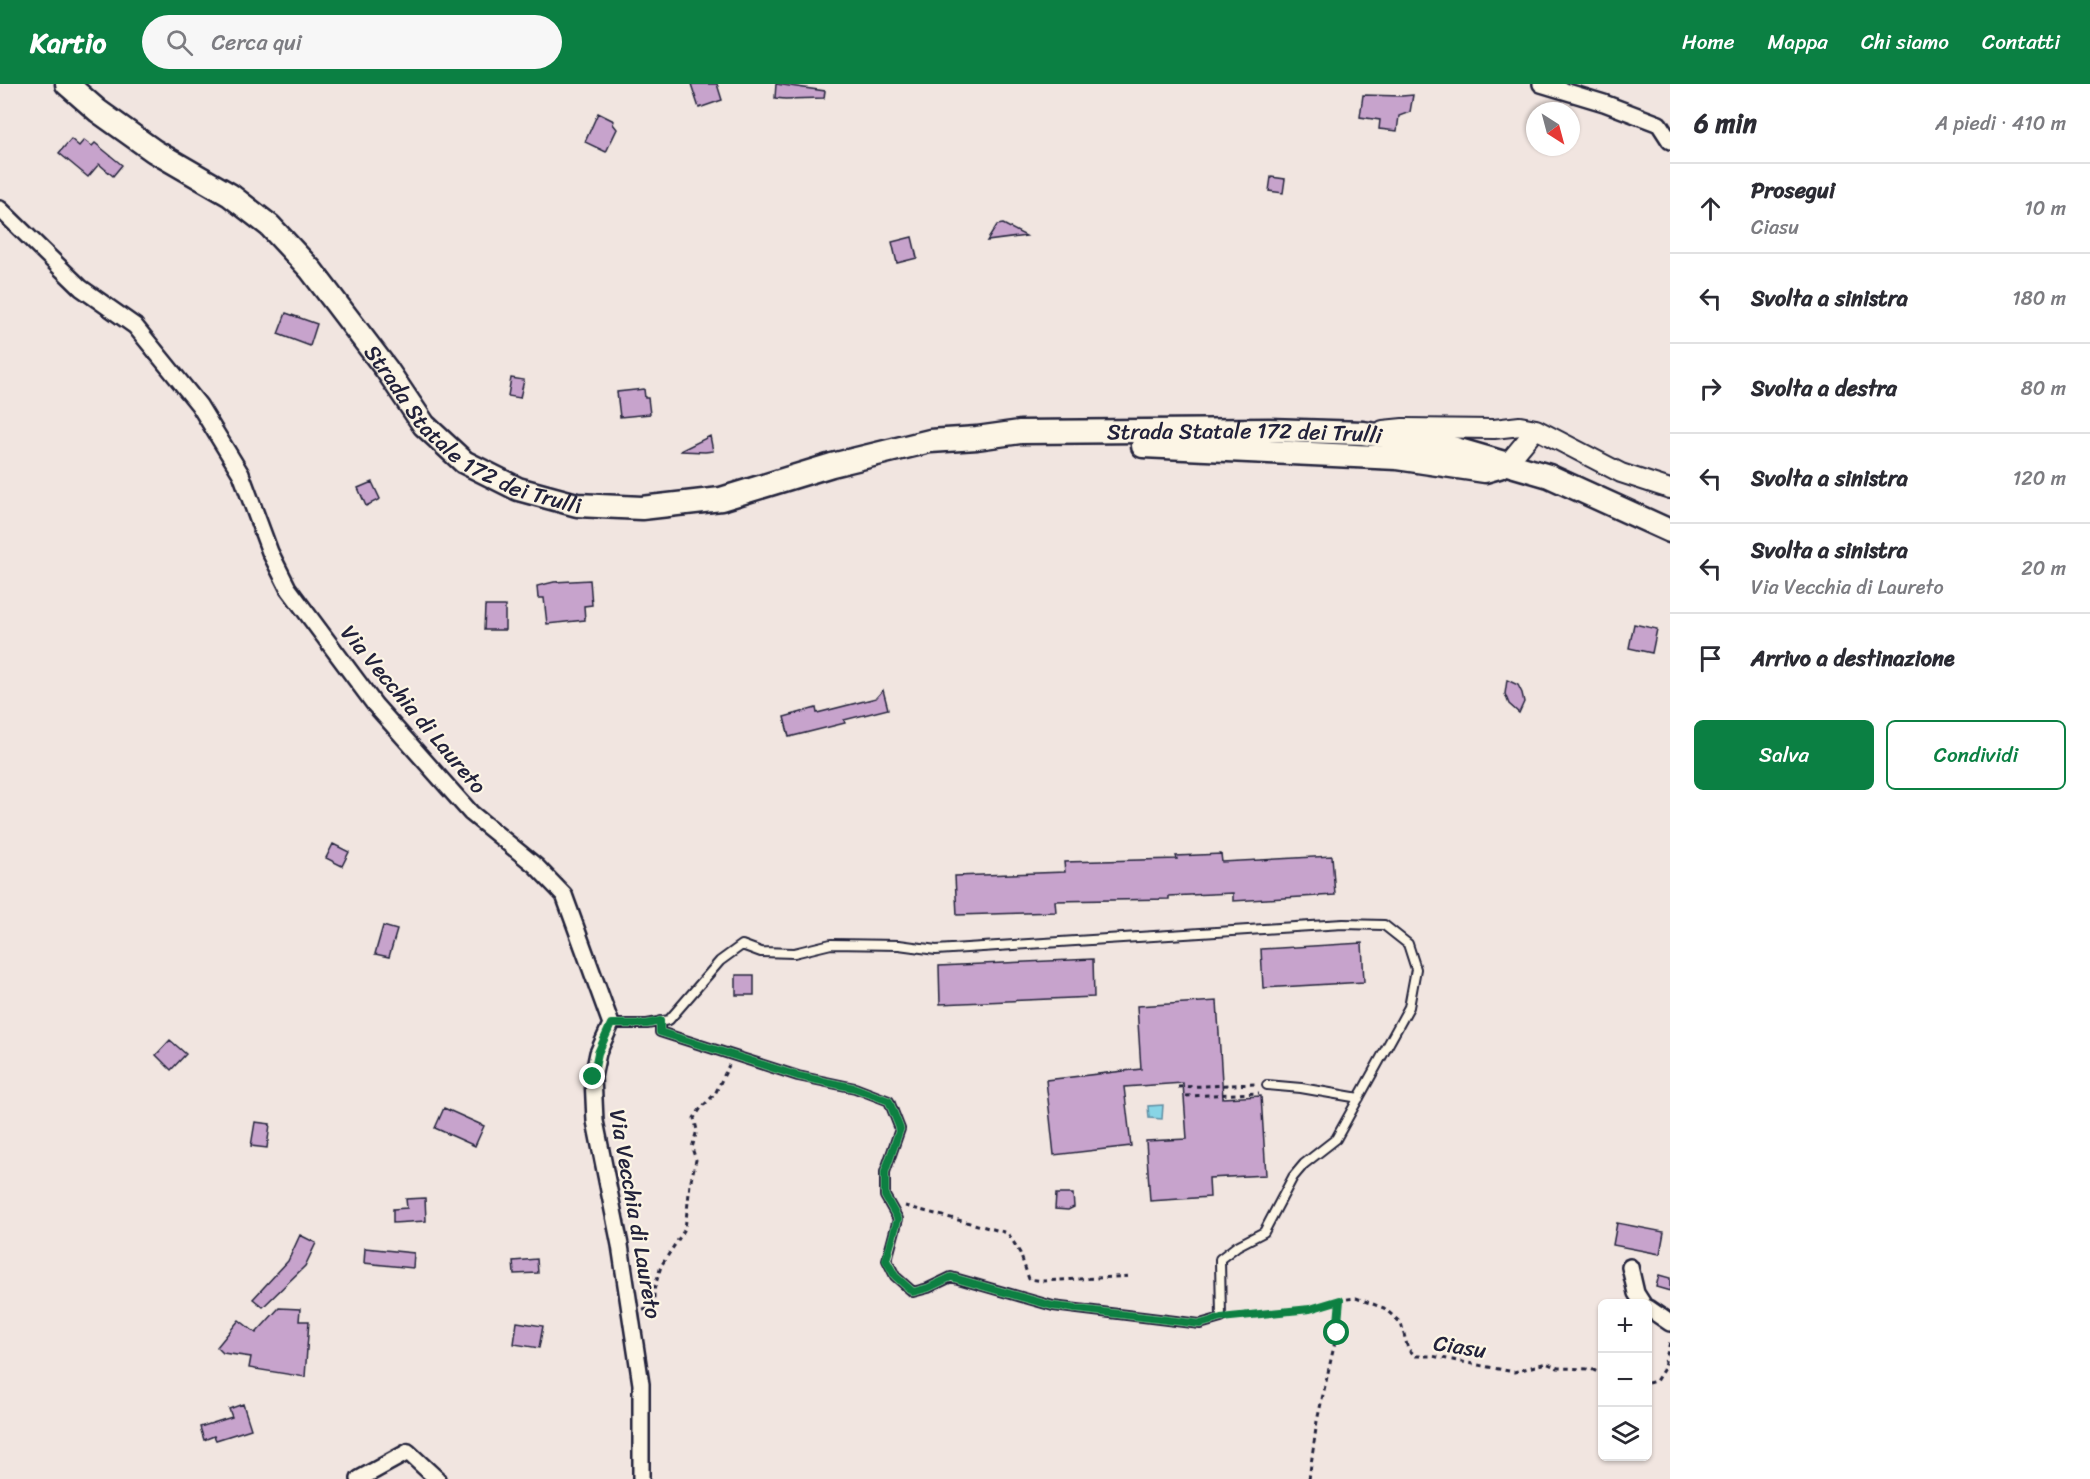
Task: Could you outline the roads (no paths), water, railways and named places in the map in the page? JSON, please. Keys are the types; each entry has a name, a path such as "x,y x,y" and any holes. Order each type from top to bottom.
{"main road":[{"name":"Strada Statale 172 dei Trulli","path":"67,84 98,111 154,152 230,195 270,226 311,270 387,370 424,425 464,462 518,489 577,506 642,508 721,499 832,465 930,441 1020,432 1269,430 1363,433 1435,443 1557,479 1670,531"},
{"name":"Strada Statale 172 dei Trulli","path":"977,438 1398,458 1485,471 1507,464"}],"street":[{"path":"1541,84 1659,124 1670,141"},
{"name":"Via Vecchia di Laureto","path":"0,209 81,288 135,326 199,405 242,474 270,552 288,588 375,705 464,804 536,866 564,895 611,1024 598,1053 593,1077 595,1120 620,1245 641,1384 641,1479"},
{"path":"1363,433 1403,428 1494,429 1520,426 1536,429 1621,473 1670,489"},
{"path":"1482,456 1485,438 1494,429"},
{"path":"1507,464 1536,429"},
{"path":"1630,1267 1636,1293 1640,1299"},
{"path":"1652,1311 1670,1323"},
{"path":"359,1479 408,1452 437,1479"}],"lane":[{"path":"611,1024 647,1024 660,1021 669,1020 720,961 742,945 761,952 794,954 831,944 899,945 936,950 1343,924 1384,925 1408,944 1416,969 1409,1007 1336,1139 1304,1164 1293,1177 1264,1232 1237,1246 1220,1259 1221,1318 1200,1324 1053,1306 951,1277 913,1292 895,1276 886,1260 898,1219 885,1196 885,1172 900,1129 889,1101 855,1088 798,1076 660,1032 660,1021"},
{"path":"1269,1085 1359,1098"}],"water":[{"path":"1163,1105 1162,1119 1149,1118 1148,1106"}]}
